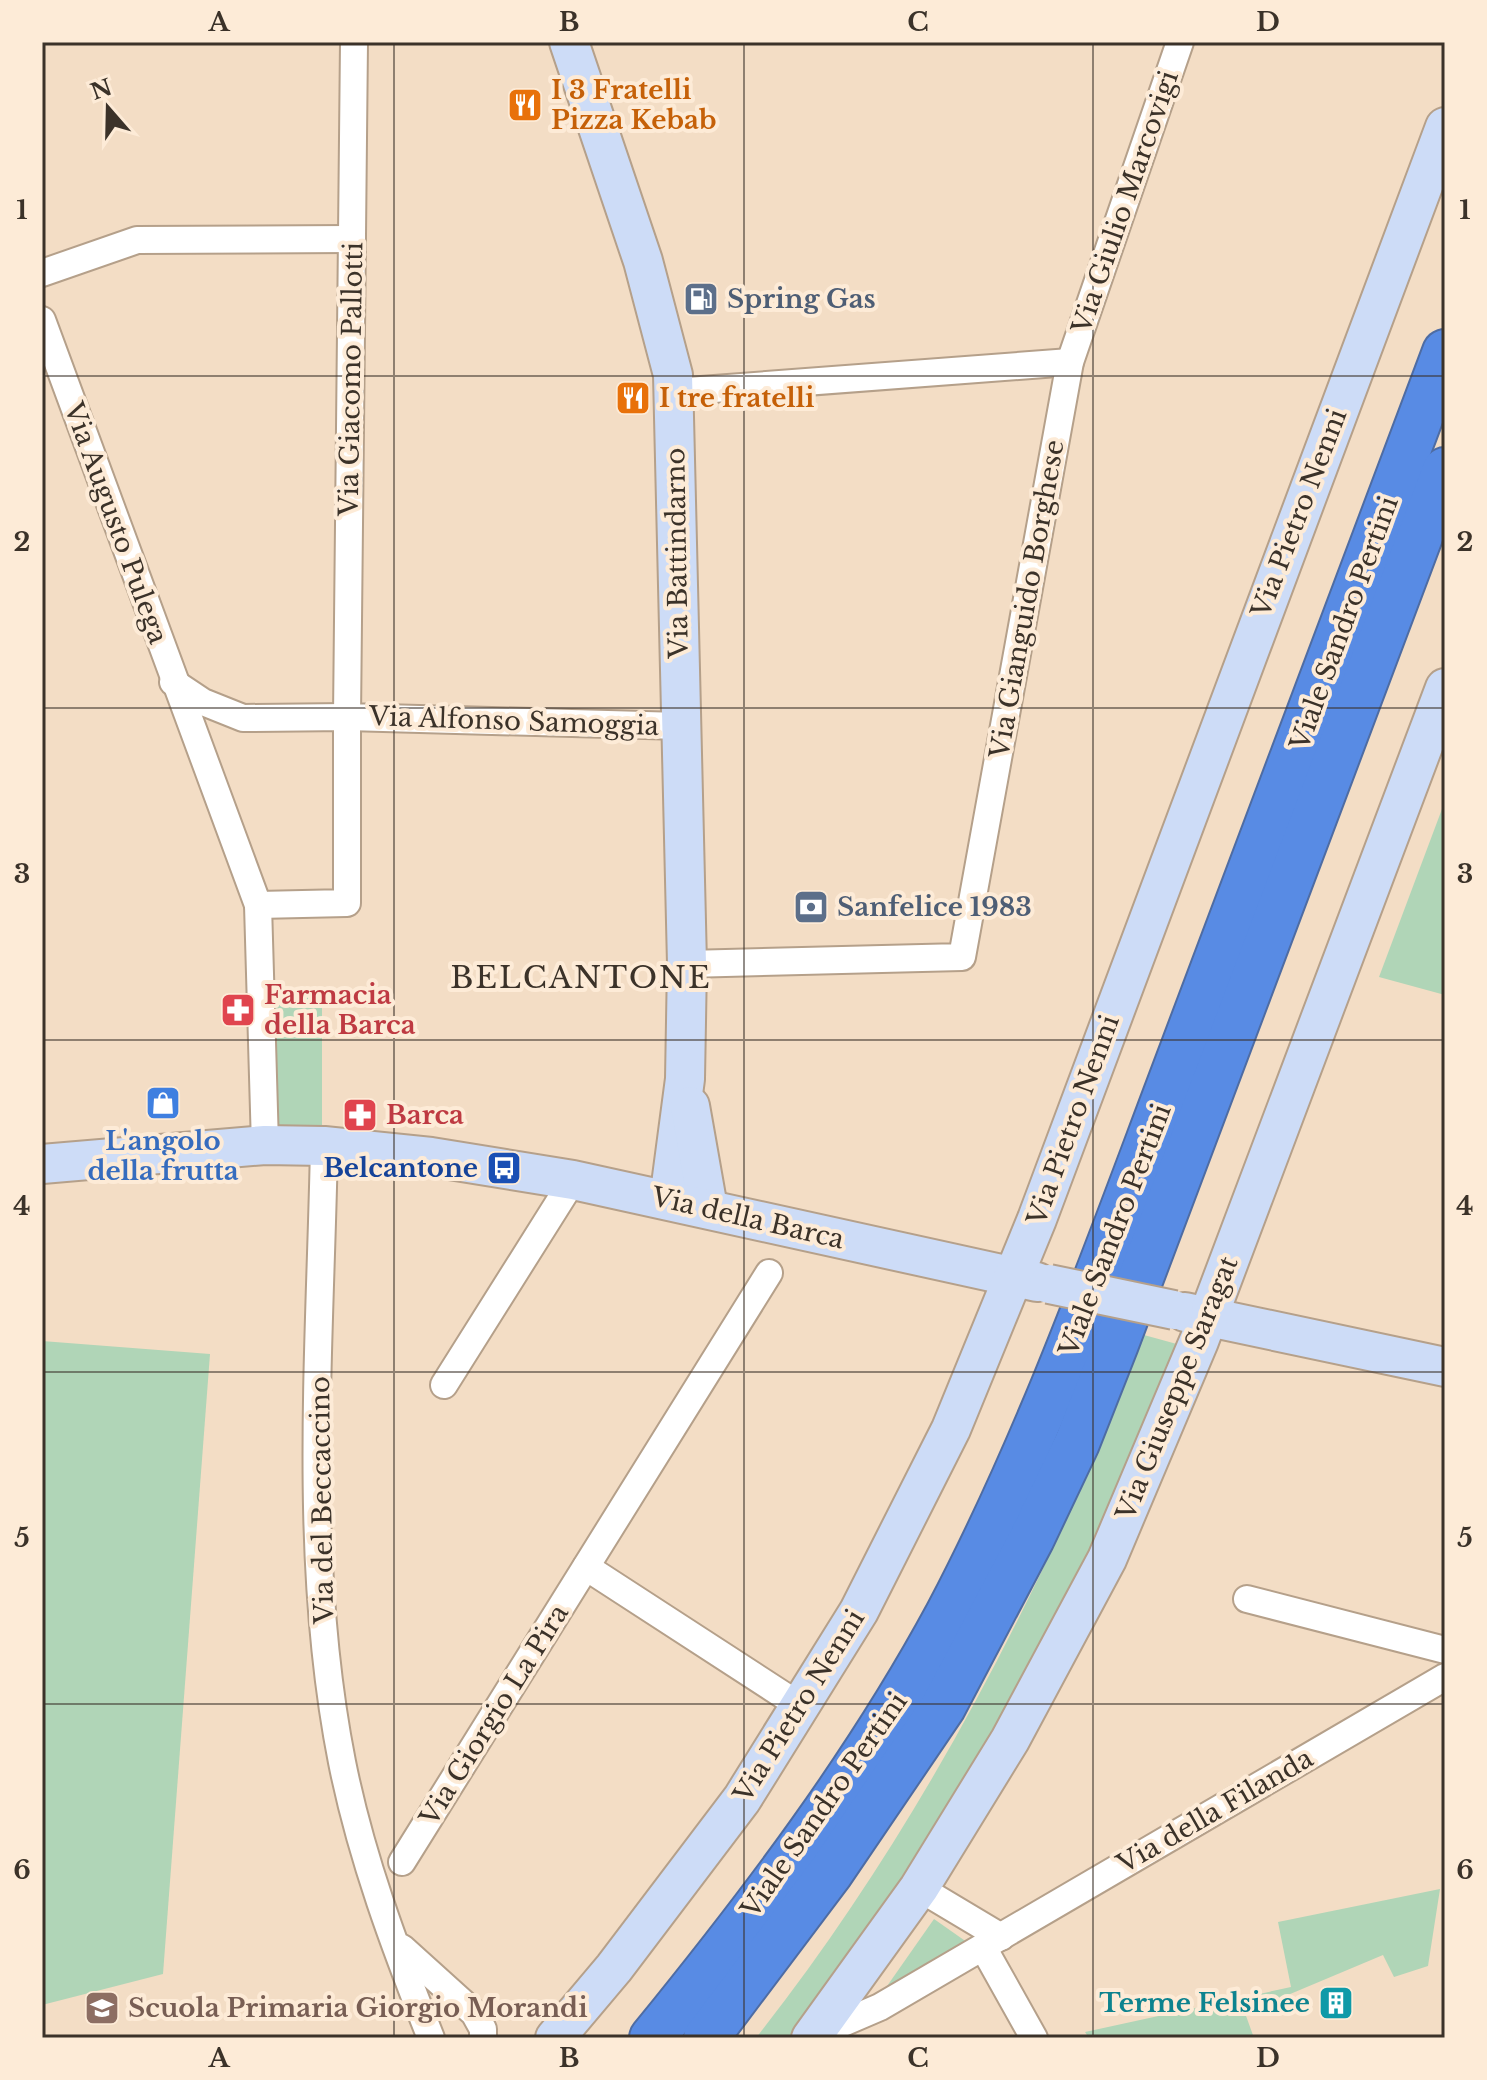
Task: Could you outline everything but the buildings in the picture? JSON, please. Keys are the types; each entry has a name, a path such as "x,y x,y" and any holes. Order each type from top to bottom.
{"highway":[{"name":"Viale Sandro Pertini","path":"652,2038 720,1953 866,1753 946,1617 992,1528 1074,1337 1445,352"},
{"name":"Viale Sandro Pertini","path":"706,2038 831,1872 943,1707 982,1638 1058,1484 1122,1329 1445,470"}],"street":[{"name":"Via Giacomo Pallotti","path":"258,905 347,903 354,42"},
{"name":"Via Battindarno","path":"569,42 643,261 671,359 674,392 687,964 685,1079 669,1200"},
{"name":"Via Giulio Marcovigi","path":"1070,362 1180,42"},
{"name":"Via Pietro Nenni","path":"555,2038 684,1878 742,1799 859,1611 976,1374 1031,1281 1445,127"},
{"path":"42,273 137,240 352,239"},
{"name":"Via Augusto Pulega","path":"42,320 173,682 258,905 265,1145"},
{"path":"674,392 1070,362"},
{"name":"Via Gianguido Borghese","path":"687,964 962,957 1070,362"},
{"path":"173,682 203,702 243,718"},
{"name":"Via Giuseppe Saragat","path":"811,2037 919,1888 1010,1740 1107,1559 1150,1465 1191,1314 1445,688"},
{"name":"Via Alfonso Samoggia","path":"243,718 347,717 681,726"},
{"path":"195,737 207,729 243,718"},
{"name":"Via Battindarno","path":"685,1079 708,1208"},
{"name":"Via della Barca","path":"42,1164 265,1145 324,1146 431,1157 573,1180 1031,1281 1445,1367"},
{"name":"Via del Beccaccino","path":"324,1146 317,1537 323,1633 350,1802 394,1940 431,2038"},
{"path":"444,1385 573,1180"},
{"name":"Via Giorgio La Pira","path":"402,1862 769,1273"},
{"path":"586,1567 800,1706"},
{"path":"1247,1599 1445,1650"},
{"path":"1418,1642 1440,1683"},
{"name":"Via della Filanda","path":"811,2037 880,2007 1440,1683"},
{"path":"919,1888 992,1942 1034,2038"},
{"name":"Via del Beccaccino","path":"394,1940 421,1968 474,2013 483,2029 483,2038"}],"green space":[{"path":"1445,801 1445,995 1379,977"},
{"path":"273,988 322,988 322,1129 272,1129"},
{"path":"1144,1335 1184,1346 1154,1429 1008,1726 800,2038 756,2038 873,1874 976,1701 1065,1521"},
{"path":"42,1341 210,1354 163,1974 42,2005"},
{"path":"1440,1889 1428,1966 1394,1977 1383,1955 1245,2013 1254,2038 1089,2038 1085,2032 1291,1987 1278,1922"},
{"path":"934,1919 971,1945 889,1996 885,1989"}],"place":[{"name":"I 3 Fratelli Pizza Kebab","path":"525,105"},
{"name":"Spring Gas","path":"701,299"},
{"name":"I tre fratelli","path":"633,398"},
{"name":"Sanfelice 1983","path":"811,907"},
{"name":"Farmacia della Barca","path":"238,1010"},
{"name":"L'angolo della frutta","path":"163,1103"},
{"name":"Barca","path":"360,1115"},
{"name":"Belcantone","path":"504,1168"},
{"name":"Terme Felsinee","path":"1336,2003"},
{"name":"Scuola Primaria Giorgio Morandi","path":"102,2008"}],"district":[{"name":"BELCANTONE","path":"581,978"}]}
